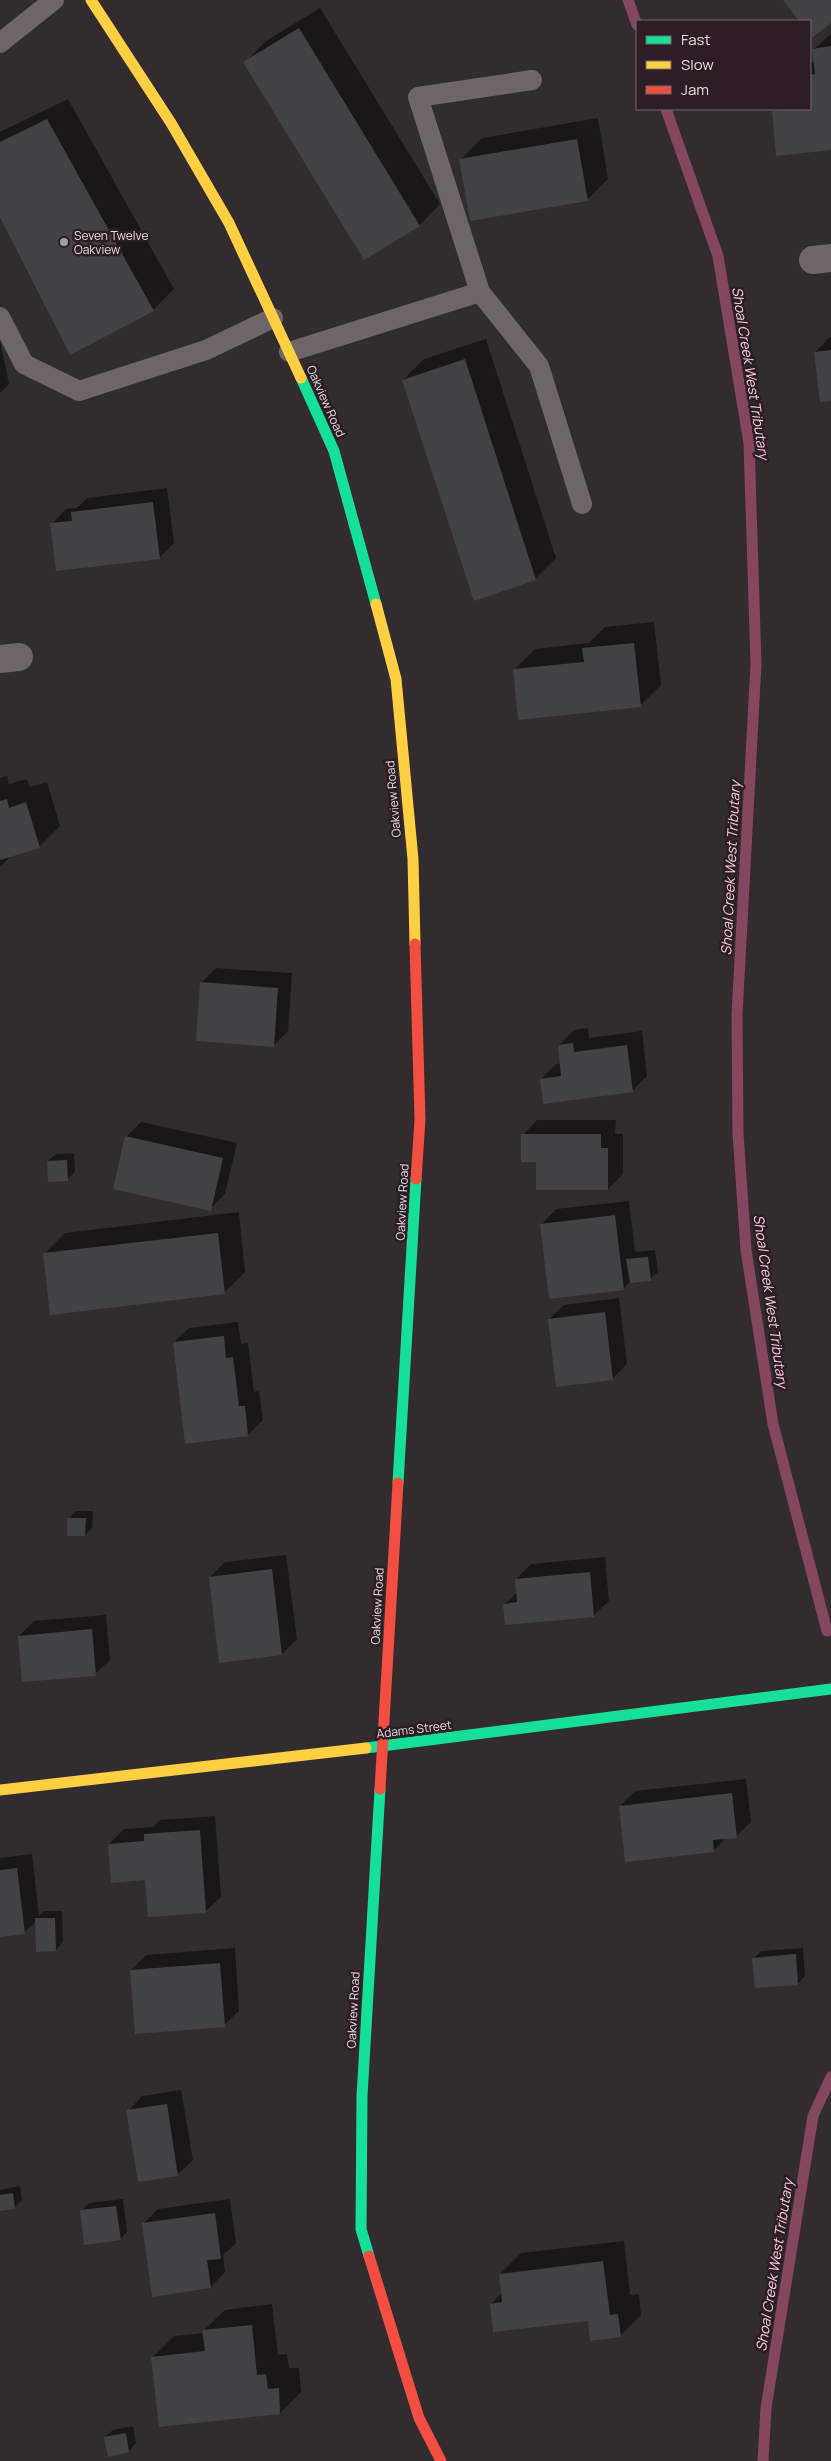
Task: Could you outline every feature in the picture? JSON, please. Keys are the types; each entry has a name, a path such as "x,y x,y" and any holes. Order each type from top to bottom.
{"street":[{"name":"Oakview Road","path":"91,0 170,123 229,223 334,451 396,679 413,859 420,1120 362,2096 361,2229 419,2418 440,2461"},
{"name":"Adams Street","path":"0,1790 382,1747 831,1689"}],"lane":[{"path":"0,43 54,0"},
{"path":"532,80 418,97 480,292 539,366 582,504"},
{"path":"289,352 480,292"},
{"path":"0,317 24,364 79,391 206,350 273,318"}],"building":[{"path":"783,0 831,0 831,23 812,38 811,20 798,20"},
{"path":"299,28 420,226 364,260 243,62"},
{"path":"831,46 831,150 776,156 772,111 811,110 811,75 815,74 812,49"},
{"name":"Seven Twelve Oakview","path":"47,119 154,311 70,355 0,217 0,142"},
{"path":"577,139 588,201 470,221 459,159"},
{"path":"831,350 831,401 820,402 814,352"},
{"path":"465,359 536,580 474,601 402,380"},
{"path":"153,502 160,559 56,571 50,523 72,521 71,512"},
{"path":"634,643 641,707 518,720 513,669 584,662 582,648"},
{"path":"7,799 9,808 26,802 40,848 0,860 0,801"},
{"path":"200,982 278,988 274,1047 196,1041"},
{"path":"573,1043 574,1052 627,1045 633,1092 543,1104 540,1079 561,1076 558,1045"},
{"path":"521,1134 601,1134 601,1148 608,1148 608,1190 536,1190 536,1162 521,1162"},
{"path":"125,1136 223,1158 211,1211 113,1189"},
{"path":"67,1160 68,1181 48,1182 47,1161"},
{"path":"615,1215 624,1290 549,1299 540,1224"},
{"path":"218,1233 225,1294 50,1315 43,1253"},
{"path":"648,1257 651,1281 630,1283 626,1259"},
{"path":"605,1312 613,1380 556,1387 548,1319"},
{"path":"224,1336 226,1358 233,1357 239,1406 245,1406 248,1436 185,1444 173,1342"},
{"path":"67,1518 86,1518 85,1536 67,1536"},
{"path":"272,1569 282,1655 219,1663 209,1577"},
{"path":"590,1572 594,1617 505,1625 503,1604 517,1602 515,1579"},
{"path":"92,1629 96,1676 22,1682 18,1636"},
{"path":"732,1793 737,1838 713,1840 714,1852 625,1862 619,1806"},
{"path":"200,1830 206,1913 148,1917 145,1880 111,1883 108,1844 144,1841 144,1834"},
{"path":"17,1868 25,1934 0,1937 0,1870"},
{"path":"35,1918 55,1918 56,1951 36,1952"},
{"path":"796,1954 798,1985 755,1988 752,1958"},
{"path":"220,1963 225,2027 135,2034 130,1970"},
{"path":"167,2104 178,2176 138,2182 126,2110"},
{"path":"13,2193 15,2209 0,2211 0,2195"},
{"path":"116,2206 121,2240 84,2245 80,2210"},
{"path":"215,2213 221,2259 207,2260 211,2288 152,2297 142,2223"},
{"path":"603,2261 610,2315 618,2314 621,2337 590,2341 588,2321 493,2332 490,2304 502,2302 499,2274"},
{"path":"252,2325 257,2375 266,2374 268,2389 279,2388 280,2414 159,2427 151,2357 205,2351 202,2330"},
{"path":"126,2433 129,2452 108,2457 104,2437"}],"waterway":[{"name":"Shoal Creek West Tributary","path":"628,0 636,22"},
{"name":"Shoal Creek West Tributary","path":"666,110 718,256 749,443 756,664 737,1015 738,1133 746,1250 773,1424 827,1631"},
{"name":"Shoal Creek West Tributary","path":"763,2461 766,2408 813,2116 831,2077"}],"traffic: fast":[{"path":"301,378 334,451 376,604"},
{"path":"398,1483 416,1179"},
{"path":"366,1748 831,1689"},
{"path":"369,2256 361,2229 362,2096 380,1789"}],"traffic: slow":[{"path":"91,0 171,123 229,223 301,378"},
{"path":"376,604 396,679 413,859 415,944"},
{"path":"0,1790 366,1748"}],"traffic: jam":[{"path":"415,944 420,1120 416,1179"},
{"path":"380,1789 398,1483"},
{"path":"369,2256 419,2418 441,2461"}],"place":[{"name":"Seven Twelve Oakview","path":"64,242"}]}
